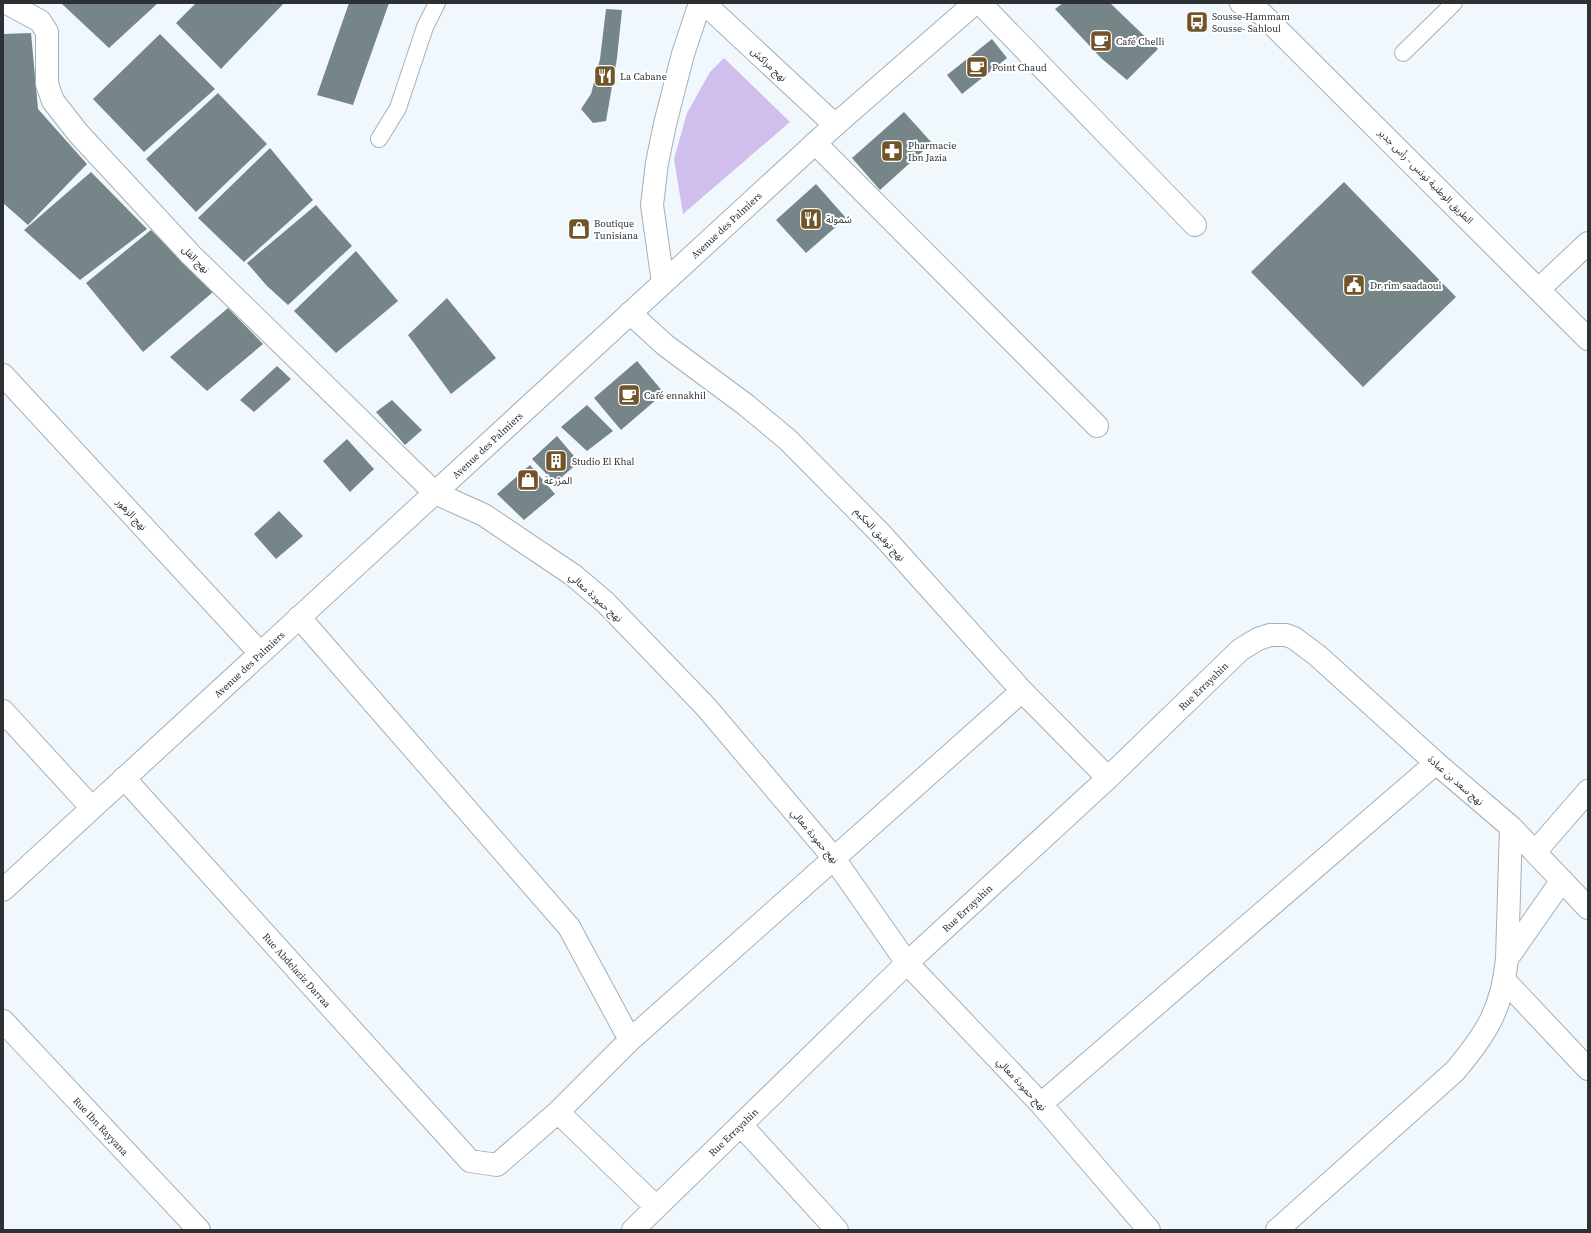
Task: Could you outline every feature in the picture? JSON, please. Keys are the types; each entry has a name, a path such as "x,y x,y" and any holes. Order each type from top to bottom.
{"street":[{"name":"نهج الفل","path":"7,3 40,21 47,32 47,84 53,101 78,133 191,254 434,493"},
{"path":"663,283 652,205 657,163 665,124 683,54 700,3"},
{"name":"نهج مراكش","path":"704,3 835,125"},
{"name":"Avenue des Palmiers","path":"3,890 815,143 975,3"},
{"path":"980,3 1195,225"},
{"name":"الطريق الوطنية تونس - رأس جدير","path":"1241,3 1260,8 1588,339"},
{"path":"815,143 1097,426"},
{"path":"1539,289 1588,243"},
{"name":"نهج توفيق الحكيم","path":"630,314 665,345 746,405 788,440 882,535 1022,691 1108,778"},
{"name":"نهج الزهور","path":"3,375 260,653"},
{"name":"نهج حمودة معالي","path":"434,493 484,515 573,575 606,603 706,707 833,857 907,963 1041,1104 1149,1230"},
{"path":"299,617 569,927 630,1040"},
{"name":"Rue Errayahin","path":"633,1230 907,963 1108,778 1240,650 1258,639 1270,635 1286,635 1294,638 1318,656"},
{"name":"نهج سعد بن عبادة","path":"1318,656 1436,763 1511,827 1588,908"},
{"path":"656,1207 558,1112 630,1040 833,857 1022,691"},
{"path":"3,711 92,808"},
{"path":"1041,1104 1436,763"},
{"name":"Rue Abdelaziz Darraa","path":"124,778 470,1161 497,1165 558,1112"},
{"path":"1535,852 1588,791"},
{"path":"1277,1230 1455,1071 1475,1048 1488,1028 1499,1004 1505,981 1511,827"},
{"path":"1507,959 1562,880"},
{"path":"1505,981 1588,1069"},
{"name":"Rue Ibn Rayyana","path":"3,1021 199,1230"},
{"path":"741,1125 837,1230"}],"lane":[{"path":"379,139 398,108 425,27 436,3"},
{"path":"1403,53 1454,3"}],"shaded area":[{"path":"724,58 790,122 683,214 674,159 687,113 710,72"}],"building":[{"path":"61,3 158,3 109,48"},
{"path":"196,3 284,3 221,69 176,23"},
{"path":"349,3 389,3 353,105 317,95"},
{"path":"1063,3 1110,3 1158,49 1127,80 1101,58 1055,9"},
{"name":"La Cabane","path":"606,9 622,10 617,58 606,121 593,123 581,109 591,94 600,59"},
{"path":"31,33 38,109 87,164 28,225 3,203 3,34"},
{"path":"160,34 215,89 144,152 93,99"},
{"name":"Point Chaud","path":"992,39 1007,58 962,94 947,75"},
{"path":"218,93 267,144 196,212 146,159"},
{"name":"Pharmacie Ibn Jazia","path":"904,112 932,143 880,190 852,158"},
{"path":"270,148 313,200 244,262 198,218"},
{"path":"91,172 147,229 80,280 24,230"},
{"name":"Dr rim saadaoui","path":"1344,182 1456,297 1363,387 1251,272"},
{"name":"شمولة","path":"816,184 846,218 806,253 776,220"},
{"path":"316,205 352,246 288,305 267,286 247,263"},
{"path":"151,230 213,292 143,352 86,283"},
{"path":"356,251 398,301 336,353 294,311"},
{"path":"447,298 496,358 451,394 408,335"},
{"path":"228,308 263,344 207,391 170,357"},
{"name":"Café ennakhil","path":"637,361 664,393 621,430 594,398"},
{"path":"277,366 291,379 254,412 240,400"},
{"path":"392,400 422,430 405,445 376,412"},
{"path":"587,405 613,431 587,451 561,427"},
{"name":"Studio El Khal","path":"557,436 579,462 555,483 532,459"},
{"path":"347,439 374,469 350,492 323,461"},
{"name":"المزرعة","path":"530,465 555,494 524,520 497,494"},
{"path":"279,511 303,536 276,559 254,534"}],"place":[{"name":"Sousse-Hammam Sousse- Sahloul","path":"1197,22"},
{"name":"Café Chelli","path":"1101,41"},
{"name":"Point Chaud","path":"977,67"},
{"name":"La Cabane","path":"605,76"},
{"name":"Pharmacie Ibn Jazia","path":"892,151"},
{"name":"شمولة","path":"811,219"},
{"name":"Boutique Tunisiana","path":"579,229"},
{"name":"Dr rim saadaoui","path":"1354,285"},
{"name":"Café ennakhil","path":"629,395"},
{"name":"Studio El Khal","path":"556,461"},
{"name":"المزرعة","path":"528,480"}]}
